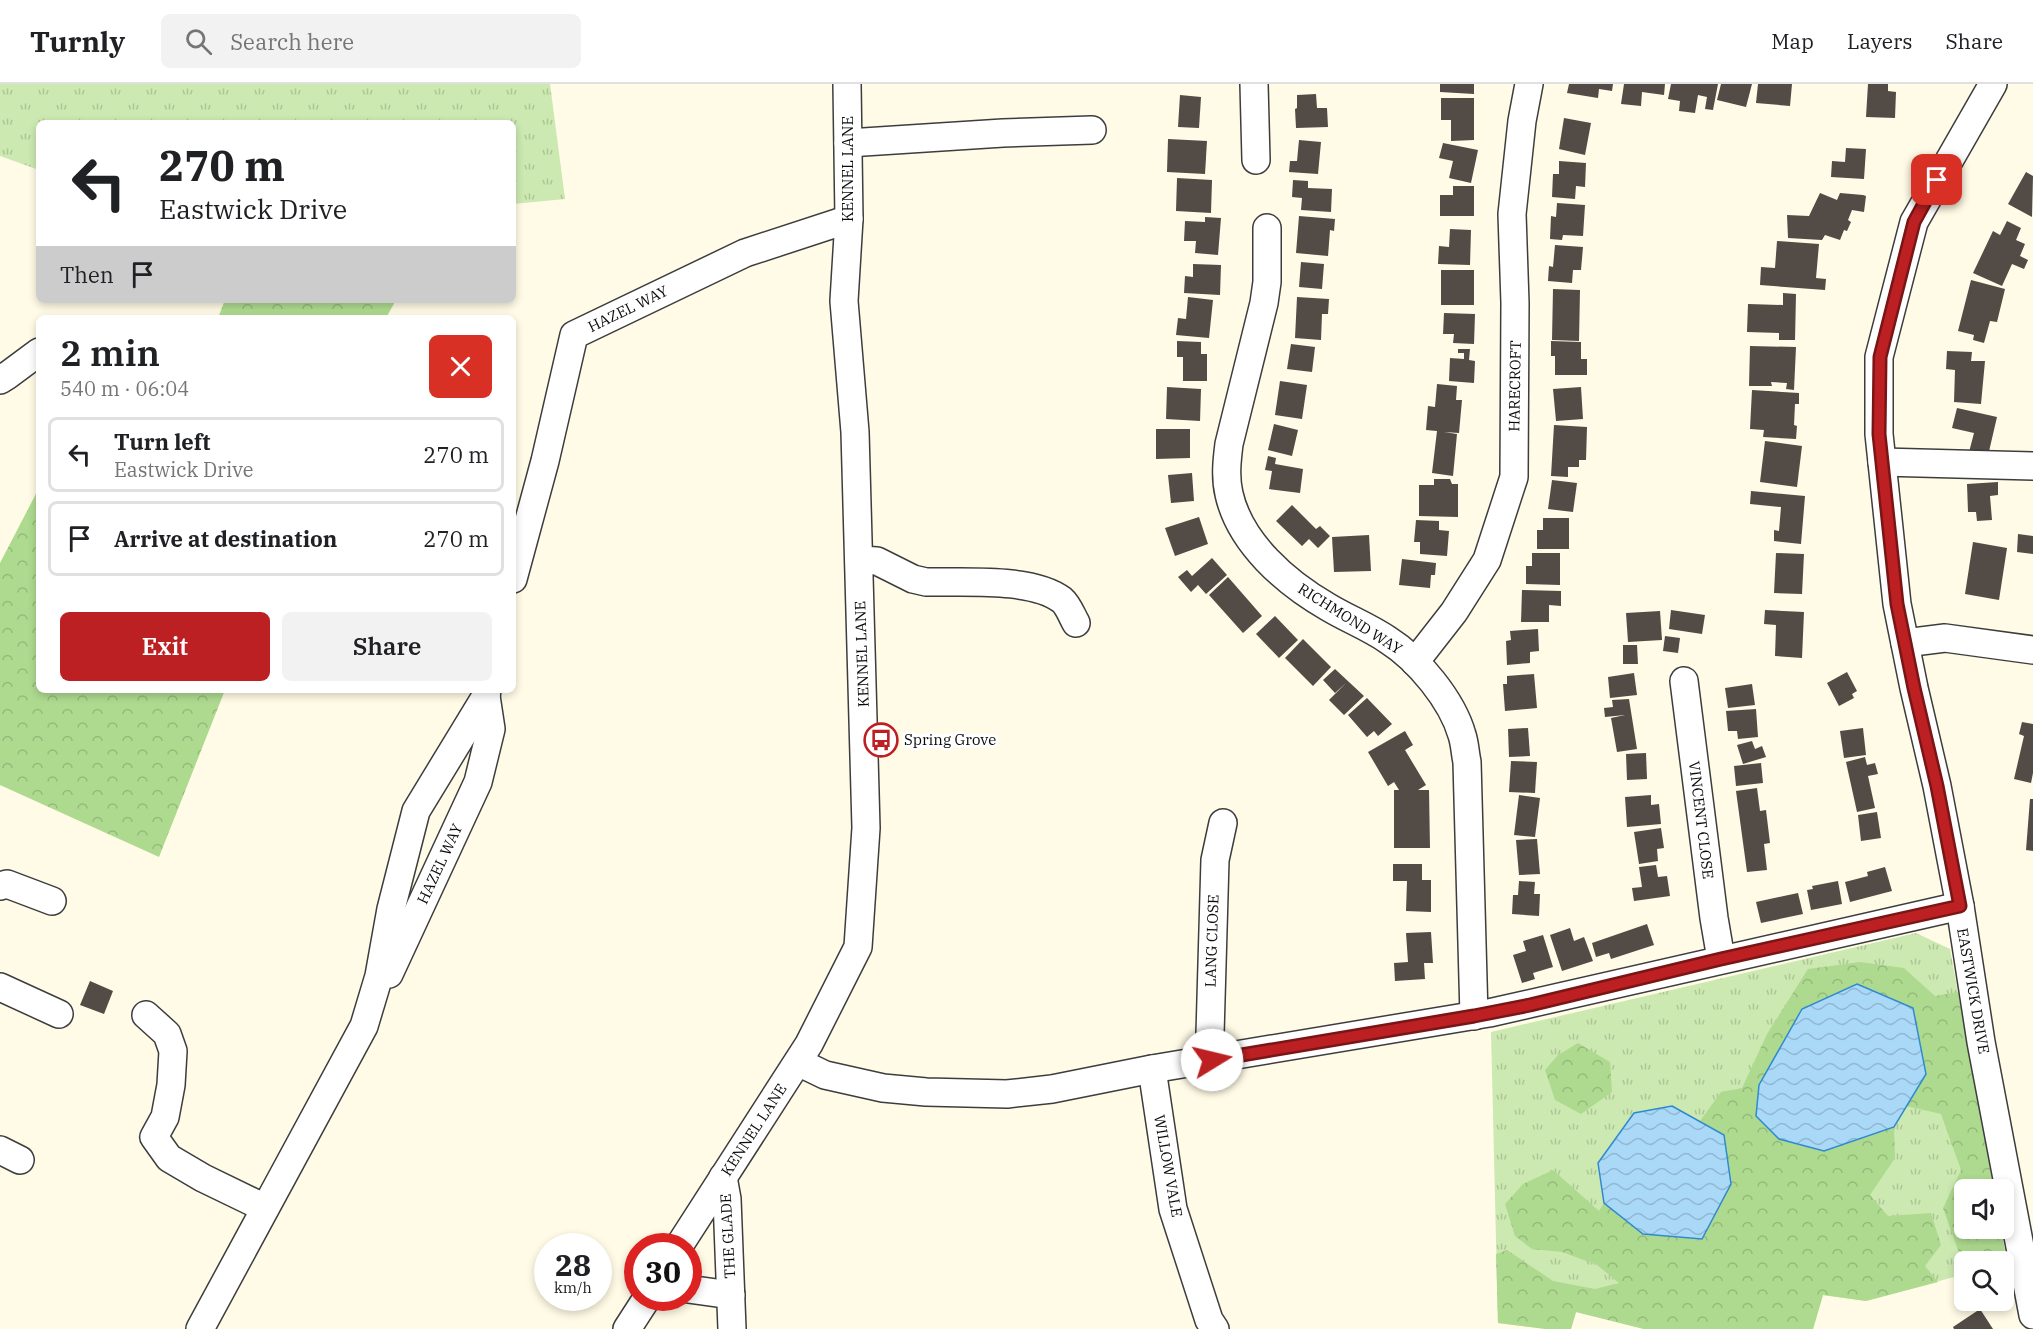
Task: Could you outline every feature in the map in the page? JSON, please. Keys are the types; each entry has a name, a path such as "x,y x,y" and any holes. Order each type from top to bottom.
{"street":[{"name":"KENNEL LANE","path":"687,1233 809,1044 858,946 866,828 855,432 844,301 849,219 847,84"},
{"path":"1254,84 1256,160"},
{"name":"HARECROFT","path":"1415,662 1454,612 1487,560 1514,477 1515,303 1512,214 1522,121 1529,84"},
{"name":"EASTWICK DRIVE","path":"1993,84 1914,222 1880,357 1879,434 1897,604 1937,786 1960,906 1979,1031 2033,1315"},
{"path":"848,143 1092,130"},
{"name":"HAZEL WAY","path":"516,568 545,461 574,335 746,253 849,219"},
{"name":"RICHMOND WAY","path":"1267,228 1267,274 1264,303 1228,444 1228,493 1236,517 1252,542 1272,565 1299,588 1328,607 1389,640 1415,662 1434,684 1452,711 1462,735 1467,762 1474,1016"},
{"path":"0,380 36,354"},
{"path":"1882,462 2033,466"},
{"path":"859,560 876,561 913,579 926,582 1026,585 1072,602"},
{"path":"1905,643 1945,638 2033,650"},
{"name":"VINCENT CLOSE","path":"1684,681 1721,959"},
{"name":"HAZEL WAY","path":"364,1026 379,976 391,909 416,811 486,693"},
{"name":"HAZEL WAY","path":"200,1329 364,1026 478,782 491,729 486,693"},
{"name":"LANG CLOSE","path":"1212,1060 1210,1034 1215,860 1223,823"},
{"path":"0,886 7,884 52,901"},
{"path":"798,1062 825,1075 884,1089 1006,1094 1052,1089 1152,1069 1530,1005 1721,959 1960,906"},
{"path":"0,987 59,1014"},
{"path":"146,1016 167,1034 173,1052 171,1085 165,1117 154,1137 169,1158 265,1209"},
{"name":"WILLOW VALE","path":"1152,1069 1173,1209 1209,1320 1215,1329"},
{"name":"THE GLADE","path":"723,1177 727,1199 732,1329"},
{"name":"THE GLADE","path":"702,1291 731,1295"},
{"path":"627,1329 639,1311"}],"green space":[{"path":"0,84 550,84 565,199 516,204 516,120 36,120 36,169 0,156"},
{"path":"224,303 394,303 388,315 219,315"},
{"path":"36,494 36,693 224,693 159,857 0,785 0,563"},
{"path":"1916,933 1950,949 1992,1179 1954,1179 1954,1239 2003,1239 2005,1251 1954,1251 1954,1277 1866,1301 1823,1295 1813,1329 1644,1329 1576,1312 1571,1329 1546,1329 1498,1323 1491,1032"},
{"path":"1860,962 1904,968 1935,996 1958,992 1992,1179 1957,1179 1961,1170 1941,1114 1906,1106 1926,1074 1824,1151 1894,1127 1895,1158 1870,1195 1888,1216 1931,1213 1941,1245 1925,1266 1938,1282 1866,1301 1823,1295 1813,1329 1644,1329 1576,1312 1571,1329 1546,1329 1498,1323 1496,1254 1507,1250 1553,1281 1595,1289 1619,1283 1597,1265 1562,1252 1532,1249 1515,1236 1505,1204 1523,1184 1553,1170 1599,1211 1604,1203 1643,1234 1724,1135 1700,1121 1721,1092 1742,1088 1767,1034 1808,969"},
{"path":"1578,1043 1610,1062 1612,1092 1581,1114 1555,1100 1545,1070 1558,1055"},
{"path":"1954,1185 1954,1239 1943,1208"},
{"path":"1954,1239 2003,1239 2005,1251 1958,1251"}],"water":[{"path":"1857,984 1913,1008 1926,1074 1894,1127 1824,1151 1779,1139 1756,1116 1759,1085 1802,1009"},
{"path":"1672,1106 1724,1135 1731,1184 1702,1239 1643,1234 1604,1203 1598,1163 1634,1113"}],"building":[{"path":"1440,84 1474,84 1474,94 1440,92"},
{"path":"1569,84 1613,84 1612,91 1599,89 1598,98 1567,93"},
{"path":"1624,84 1665,84 1664,95 1642,92 1641,106 1621,104"},
{"path":"1671,84 1718,84 1713,110 1705,109 1707,97 1698,95 1695,113 1679,111 1680,101 1668,99"},
{"path":"1721,84 1752,84 1746,107 1717,100"},
{"path":"1758,84 1792,84 1790,106 1756,103"},
{"path":"1868,84 1888,84 1888,91 1896,92 1895,118 1866,117"},
{"path":"1316,94 1317,108 1327,108 1328,127 1296,128 1297,95"},
{"path":"1180,95 1201,97 1199,128 1178,127"},
{"path":"1441,98 1474,98 1474,140 1451,141 1451,120 1441,120"},
{"path":"1564,118 1591,123 1585,155 1559,149"},
{"path":"1168,139 1207,141 1205,174 1167,172"},
{"path":"1299,140 1321,142 1318,174 1289,172 1290,161 1297,161"},
{"path":"1443,143 1478,150 1471,183 1449,178 1453,161 1439,158"},
{"path":"1846,148 1866,149 1864,179 1831,177 1832,161 1845,162"},
{"path":"1559,161 1586,163 1585,187 1576,186 1575,199 1552,197 1553,174 1559,174"},
{"path":"2026,172 2033,176 2032,217 2008,204"},
{"path":"1177,178 1212,180 1211,213 1176,211"},
{"path":"1293,180 1308,181 1308,188 1332,189 1331,212 1301,210 1302,198 1292,197"},
{"path":"1453,186 1474,186 1474,216 1440,216 1440,195 1453,195"},
{"path":"1820,193 1837,200 1840,193 1866,196 1864,212 1852,210 1848,220 1851,222 1847,231 1844,230 1840,240 1825,235 1822,240 1788,238 1787,215 1809,216"},
{"path":"1557,203 1585,205 1583,236 1563,235 1562,240 1550,239 1551,216 1556,217"},
{"path":"1299,216 1335,219 1334,231 1330,230 1328,256 1296,253"},
{"path":"1205,217 1221,218 1218,255 1195,253 1196,241 1184,241 1185,221 1205,222"},
{"path":"2007,221 2021,228 2016,240 2025,244 2020,256 2028,260 2024,269 2012,264 2002,286 1973,273 1993,231 2000,235"},
{"path":"1450,229 1471,230 1470,265 1438,264 1439,246 1449,247"},
{"path":"1777,241 1819,244 1816,278 1826,279 1825,290 1760,285 1761,267 1775,268"},
{"path":"1555,245 1583,247 1581,270 1573,270 1572,283 1548,281 1549,266 1553,267"},
{"path":"1301,262 1324,264 1322,289 1299,287"},
{"path":"1193,264 1221,265 1220,295 1184,293 1185,276 1193,277"},
{"path":"1441,270 1474,270 1474,305 1441,305"},
{"path":"1971,280 2005,289 1997,322 1990,321 1984,343 1973,340 1974,335 1958,331"},
{"path":"1553,289 1580,290 1579,341 1552,340"},
{"path":"1783,293 1796,294 1795,340 1779,340 1779,333 1747,332 1748,304 1783,305"},
{"path":"1188,297 1213,300 1209,338 1176,335 1178,318 1186,319"},
{"path":"1297,297 1329,299 1328,314 1322,314 1321,340 1295,338"},
{"path":"1444,313 1475,314 1474,344 1453,343 1454,334 1443,334"},
{"path":"1177,341 1201,342 1201,354 1207,354 1207,381 1183,381 1183,357 1177,357"},
{"path":"1551,341 1581,342 1581,359 1587,359 1587,375 1555,375 1555,356 1551,356"},
{"path":"1291,344 1315,347 1312,372 1287,369"},
{"path":"1750,346 1796,347 1794,390 1786,389 1787,383 1771,382 1772,386 1749,386"},
{"path":"1458,349 1470,349 1469,360 1475,361 1474,383 1449,381 1450,358 1464,359 1464,353 1458,353"},
{"path":"1947,351 1972,352 1971,361 1985,361 1981,404 1954,402 1955,370 1946,369"},
{"path":"1280,381 1307,385 1302,419 1275,415"},
{"path":"1437,384 1457,386 1456,400 1462,400 1459,433 1444,432 1457,434 1453,476 1432,473 1437,431 1426,430 1428,406 1435,407"},
{"path":"1167,387 1201,389 1200,421 1166,419"},
{"path":"1581,387 1583,419 1556,421 1553,389"},
{"path":"1752,390 1799,393 1799,404 1795,404 1796,439 1763,437 1764,430 1750,429"},
{"path":"1957,408 1997,417 1987,460 1968,456 1974,433 1952,428"},
{"path":"1274,424 1298,430 1292,456 1268,450"},
{"path":"1554,425 1587,427 1586,460 1579,460 1579,467 1568,467 1568,477 1551,476"},
{"path":"1156,429 1190,429 1190,458 1156,459"},
{"path":"1765,441 1802,446 1797,487 1760,482"},
{"path":"1268,456 1276,458 1275,464 1303,469 1300,493 1269,489 1272,471 1265,470"},
{"path":"1192,473 1194,501 1171,503 1168,475"},
{"path":"1434,479 1450,479 1452,484 1458,484 1458,517 1419,516 1419,485 1434,485"},
{"path":"1552,480 1577,483 1573,512 1548,509"},
{"path":"1998,482 1998,495 1990,496 1992,520 1977,521 1976,512 1968,512 1967,484"},
{"path":"1751,491 1805,496 1801,544 1774,541 1774,530 1779,531 1781,507 1750,504"},
{"path":"1292,505 1316,529 1320,526 1330,536 1318,548 1309,539 1302,546 1276,521"},
{"path":"1199,517 1208,544 1175,556 1165,528"},
{"path":"1543,518 1569,518 1569,549 1537,549 1537,530 1543,530"},
{"path":"1416,520 1439,521 1439,530 1449,531 1447,556 1420,554 1420,542 1414,542"},
{"path":"2018,534 2033,536 2033,554 2017,552"},
{"path":"1369,535 1371,571 1334,572 1332,537"},
{"path":"1973,542 2007,548 1999,600 1965,594"},
{"path":"1532,553 1560,553 1560,585 1526,584 1526,566 1532,566"},
{"path":"1776,553 1804,554 1802,594 1774,593"},
{"path":"1212,558 1227,575 1206,594 1198,585 1191,592 1178,577 1187,570 1192,576"},
{"path":"1402,559 1436,563 1435,575 1431,575 1430,588 1399,585"},
{"path":"1228,577 1262,616 1243,633 1209,595"},
{"path":"1522,590 1561,591 1561,606 1549,605 1549,622 1521,622"},
{"path":"1671,610 1705,615 1702,634 1669,629"},
{"path":"1765,610 1804,612 1802,658 1775,656 1776,625 1764,624"},
{"path":"1660,611 1662,640 1628,642 1626,613"},
{"path":"1275,616 1298,640 1279,658 1256,634"},
{"path":"1538,629 1539,651 1530,652 1530,663 1507,665 1506,641 1511,640 1510,631"},
{"path":"1665,636 1680,638 1678,653 1663,651"},
{"path":"1303,639 1331,667 1313,686 1285,658"},
{"path":"1623,645 1637,645 1638,664 1623,664"},
{"path":"1335,669 1364,696 1344,715 1329,700 1346,683 1335,693 1323,680"},
{"path":"1847,672 1857,691 1852,694 1854,698 1839,706 1827,683"},
{"path":"1634,673 1637,695 1610,698 1608,677"},
{"path":"1534,674 1537,708 1505,711 1503,684 1507,684 1507,676"},
{"path":"1752,684 1755,705 1728,708 1725,688"},
{"path":"1367,698 1392,724 1378,736 1374,731 1367,737 1348,715"},
{"path":"1629,699 1637,749 1617,752 1611,718 1625,715 1605,717 1604,708 1613,707 1612,700"},
{"path":"1756,709 1758,737 1738,739 1737,731 1728,731 1726,711"},
{"path":"2022,722 2033,724 2031,783 2014,779 2024,736 2019,734"},
{"path":"1528,728 1530,756 1509,757 1508,729"},
{"path":"1863,728 1866,755 1844,758 1840,731"},
{"path":"1405,731 1413,745 1405,750 1426,785 1418,790 1429,790 1430,848 1394,848 1394,790 1399,790 1394,782 1388,786 1368,752"},
{"path":"1752,741 1755,749 1762,746 1766,757 1743,764 1737,745"},
{"path":"1646,753 1647,779 1627,780 1626,754"},
{"path":"1865,757 1867,765 1875,763 1878,774 1868,776 1875,808 1857,812 1846,762"},
{"path":"1511,761 1537,762 1535,793 1509,792"},
{"path":"1761,763 1763,783 1736,786 1734,766"},
{"path":"1757,788 1760,811 1766,810 1770,843 1764,844 1767,870 1747,872 1736,791"},
{"path":"1519,795 1540,798 1535,837 1514,835"},
{"path":"1651,795 1651,805 1659,804 1661,824 1627,827 1625,797"},
{"path":"2030,799 2033,799 2033,851 2026,850"},
{"path":"1877,812 1881,838 1861,841 1858,815"},
{"path":"1661,828 1664,848 1657,849 1658,861 1639,864 1634,832"},
{"path":"1537,839 1540,874 1519,875 1516,840"},
{"path":"1393,864 1422,864 1422,880 1431,880 1431,912 1406,911 1407,881 1393,881"},
{"path":"1656,865 1658,877 1667,876 1670,896 1634,901 1632,888 1642,887 1639,867"},
{"path":"1885,867 1892,891 1850,902 1845,882 1868,876 1867,872"},
{"path":"1519,881 1535,882 1534,894 1540,894 1539,916 1512,914 1513,895 1518,895"},
{"path":"1838,881 1842,904 1811,910 1807,890 1813,889 1812,886"},
{"path":"1798,893 1803,914 1761,923 1756,902"},
{"path":"1647,924 1654,945 1611,959 1609,953 1596,957 1592,943"},
{"path":"1570,928 1574,941 1584,937 1593,961 1562,971 1550,935"},
{"path":"1431,932 1433,963 1424,963 1425,979 1395,981 1394,963 1408,962 1406,933"},
{"path":"1543,935 1553,967 1533,973 1535,979 1522,983 1513,955 1526,951 1523,941"},
{"path":"90,981 113,991 104,1014 80,1005"},
{"path":"1977,1311 1981,1311 1993,1329 1954,1329 1953,1327"}],"place":[{"name":"Spring Grove","path":"881,740"}],"route":[{"path":"1212,1060 1530,1005 1721,959 1960,906 1937,786 1897,604 1879,434 1880,357 1914,222 1937,180"}]}
